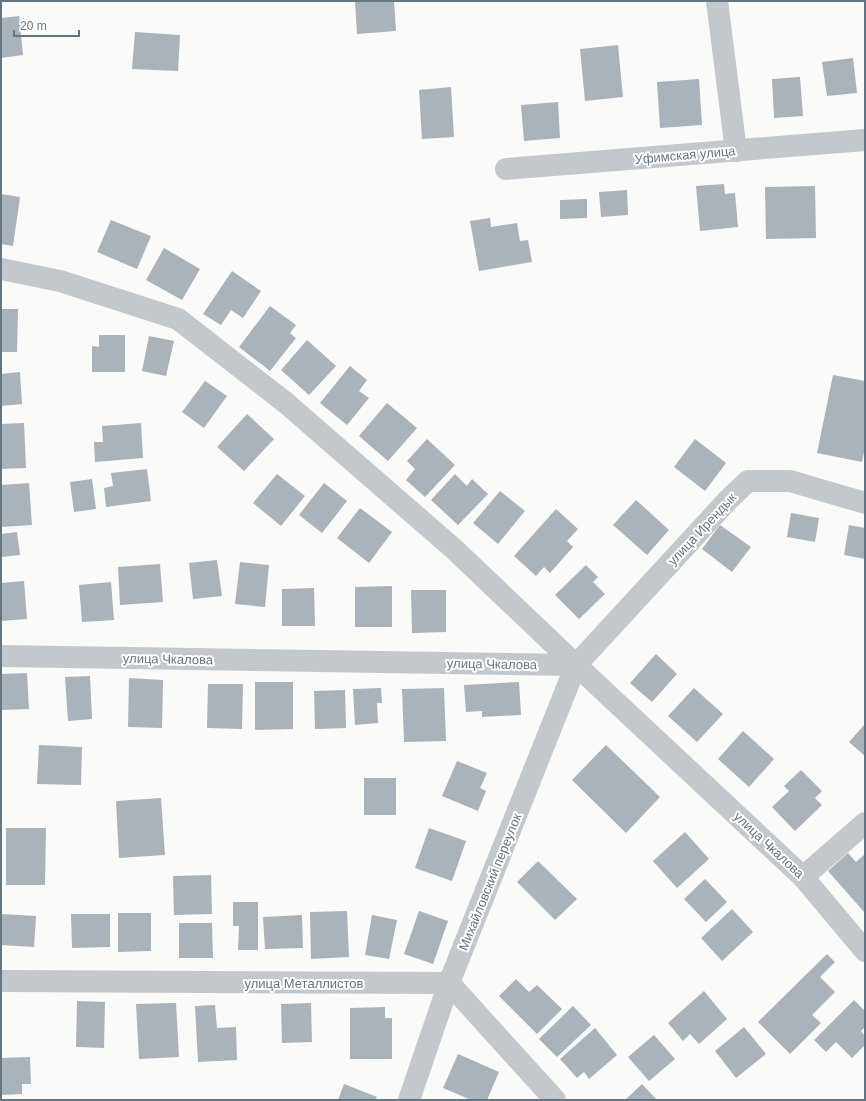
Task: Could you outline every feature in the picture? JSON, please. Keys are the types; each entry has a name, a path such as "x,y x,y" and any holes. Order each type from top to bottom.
{"street":[{"path":"717,1 736,151"},
{"name":"Уфимская улица","path":"506,169 865,140"},
{"path":"1,269 60,281 178,319 286,403 442,538 576,666"},
{"name":"улица Ирендык","path":"576,666 728,500 748,481 790,481 865,503"},
{"name":"улица Чкалова","path":"1,656 576,666 803,877 865,951"},
{"name":"Михайловский переулок","path":"409,1100 449,983 576,666"},
{"path":"803,877 865,823"},
{"name":"улица Металлистов","path":"1,981 449,983"},
{"path":"449,983 555,1100"}],"building":[{"path":"355,1 394,1 396,31 357,34"},
{"path":"19,16 23,55 1,58 1,18"},
{"path":"135,32 180,35 178,71 132,69"},
{"path":"618,45 623,97 585,101 580,49"},
{"path":"853,58 857,93 827,96 822,62"},
{"path":"800,77 803,116 774,118 772,79"},
{"path":"699,79 702,125 660,128 657,82"},
{"path":"451,87 454,137 422,139 419,90"},
{"path":"558,102 560,138 524,141 521,105"},
{"path":"724,184 725,194 735,193 738,227 700,231 696,186"},
{"path":"815,186 816,238 766,239 765,187"},
{"path":"627,190 628,215 601,217 599,192"},
{"path":"1,194 20,197 13,246 1,244"},
{"path":"587,199 587,218 560,219 560,200"},
{"path":"490,218 491,227 517,223 520,241 528,240 532,262 479,271 470,221"},
{"path":"111,220 151,236 137,269 97,252"},
{"path":"164,248 200,269 182,300 146,280"},
{"path":"232,271 261,291 243,318 231,310 221,325 203,314"},
{"path":"270,306 296,325 290,333 296,338 270,371 239,347"},
{"path":"1,309 18,309 17,352 1,352"},
{"path":"99,335 125,335 125,372 92,372 92,346 99,347"},
{"path":"149,336 174,341 166,376 142,371"},
{"path":"307,340 336,366 309,395 281,370"},
{"path":"350,366 367,380 359,391 369,398 347,425 320,403"},
{"path":"20,372 22,404 1,406 1,374"},
{"path":"833,375 865,381 865,448 862,462 817,453"},
{"path":"205,381 227,396 204,428 182,412"},
{"path":"387,403 417,428 388,461 359,436"},
{"path":"247,414 274,439 244,471 217,447"},
{"path":"24,423 26,468 1,469 1,424"},
{"path":"141,423 143,458 95,462 94,442 103,442 102,426"},
{"path":"427,439 455,465 425,497 406,480 415,469 407,461"},
{"path":"695,439 726,463 705,491 674,467"},
{"path":"147,469 151,501 106,507 104,488 113,486 111,473"},
{"path":"277,474 305,496 281,526 253,503"},
{"path":"455,474 467,486 472,479 488,494 458,525 431,500"},
{"path":"92,479 96,509 74,512 70,482"},
{"path":"29,483 32,525 1,527 1,485"},
{"path":"324,483 347,501 322,533 299,515"},
{"path":"500,491 525,511 498,544 473,523"},
{"path":"636,500 669,530 647,555 613,525"},
{"path":"360,508 392,532 369,563 337,538"},
{"path":"556,509 578,529 567,541 573,547 550,573 544,567 536,576 514,556"},
{"path":"791,513 819,518 815,542 787,537"},
{"path":"720,525 751,547 732,572 702,549"},
{"path":"849,525 865,528 865,559 844,555"},
{"path":"17,532 20,555 1,557 1,534"},
{"path":"217,560 222,596 193,599 189,563"},
{"path":"240,562 269,565 265,607 235,604"},
{"path":"160,564 163,602 120,605 118,567"},
{"path":"586,565 598,577 593,582 605,594 579,619 555,595"},
{"path":"24,581 27,619 1,621 1,583"},
{"path":"111,582 114,620 82,622 79,585"},
{"path":"392,586 392,627 355,627 355,587"},
{"path":"314,588 315,626 282,626 282,589"},
{"path":"411,590 446,590 446,632 412,633"},
{"path":"656,654 677,674 652,702 630,683"},
{"path":"27,673 29,709 1,710 1,674"},
{"path":"90,676 92,719 68,721 65,677"},
{"path":"129,678 163,680 162,728 128,727"},
{"path":"255,682 293,682 293,729 255,730"},
{"path":"519,682 521,715 482,717 482,711 466,712 464,685"},
{"path":"208,684 243,684 242,729 207,728"},
{"path":"381,688 382,703 377,703 378,723 355,725 353,689"},
{"path":"444,688 446,741 404,742 402,689"},
{"path":"694,688 723,714 697,742 668,716"},
{"path":"345,690 346,728 315,729 314,691"},
{"path":"865,724 865,756 849,742"},
{"path":"743,731 774,759 749,787 718,759"},
{"path":"39,745 82,747 81,785 37,784"},
{"path":"606,745 660,797 626,833 572,780"},
{"path":"457,761 487,773 480,788 486,791 478,811 442,796"},
{"path":"801,770 822,791 815,798 822,805 795,831 772,807 789,791 784,786"},
{"path":"364,778 396,778 396,815 364,815"},
{"path":"161,798 165,855 119,858 116,801"},
{"path":"6,828 46,828 45,885 6,885"},
{"path":"429,828 466,841 452,881 415,868"},
{"path":"685,832 709,859 677,888 653,861"},
{"path":"848,853 856,862 865,854 865,913 828,871"},
{"path":"538,861 577,899 555,920 517,882"},
{"path":"211,875 212,914 174,915 173,876"},
{"path":"705,879 727,902 706,922 684,899"},
{"path":"233,902 258,902 258,950 238,950 239,926 233,926"},
{"path":"732,909 753,932 722,961 701,938"},
{"path":"347,911 349,957 311,959 310,912"},
{"path":"419,911 448,921 433,964 404,954"},
{"path":"118,913 151,913 151,951 118,952"},
{"path":"1,914 36,916 34,947 1,945"},
{"path":"71,914 110,914 110,947 72,948"},
{"path":"302,915 303,948 265,949 263,917"},
{"path":"372,915 397,920 389,959 365,955"},
{"path":"179,923 212,923 213,958 179,958"},
{"path":"827,954 835,962 820,977 835,992 812,1015 821,1023 790,1054 758,1022"},
{"path":"516,979 529,992 537,985 562,1009 537,1034 499,996"},
{"path":"704,991 727,1019 699,1044 690,1034 683,1041 668,1023"},
{"path":"854,1000 865,1011 865,1027 861,1031 865,1036 865,1045 852,1058 836,1042 826,1052 814,1040"},
{"path":"77,1001 105,1002 104,1048 76,1047"},
{"path":"176,1003 179,1057 139,1059 136,1004"},
{"path":"311,1003 312,1042 282,1043 281,1004"},
{"path":"215,1005 217,1028 236,1027 237,1060 198,1062 195,1006"},
{"path":"573,1006 591,1025 557,1057 539,1039"},
{"path":"385,1007 385,1018 392,1018 392,1059 350,1059 350,1008"},
{"path":"744,1027 766,1054 736,1078 715,1051"},
{"path":"595,1028 617,1055 589,1079 584,1072 577,1078 560,1059"},
{"path":"654,1035 675,1059 649,1081 628,1057"},
{"path":"458,1054 499,1072 487,1100 471,1100 443,1088"},
{"path":"30,1057 31,1084 22,1084 22,1094 2,1095 1,1058"},
{"path":"344,1084 377,1097 375,1100 338,1100"},
{"path":"642,1084 657,1100 625,1100"}]}
